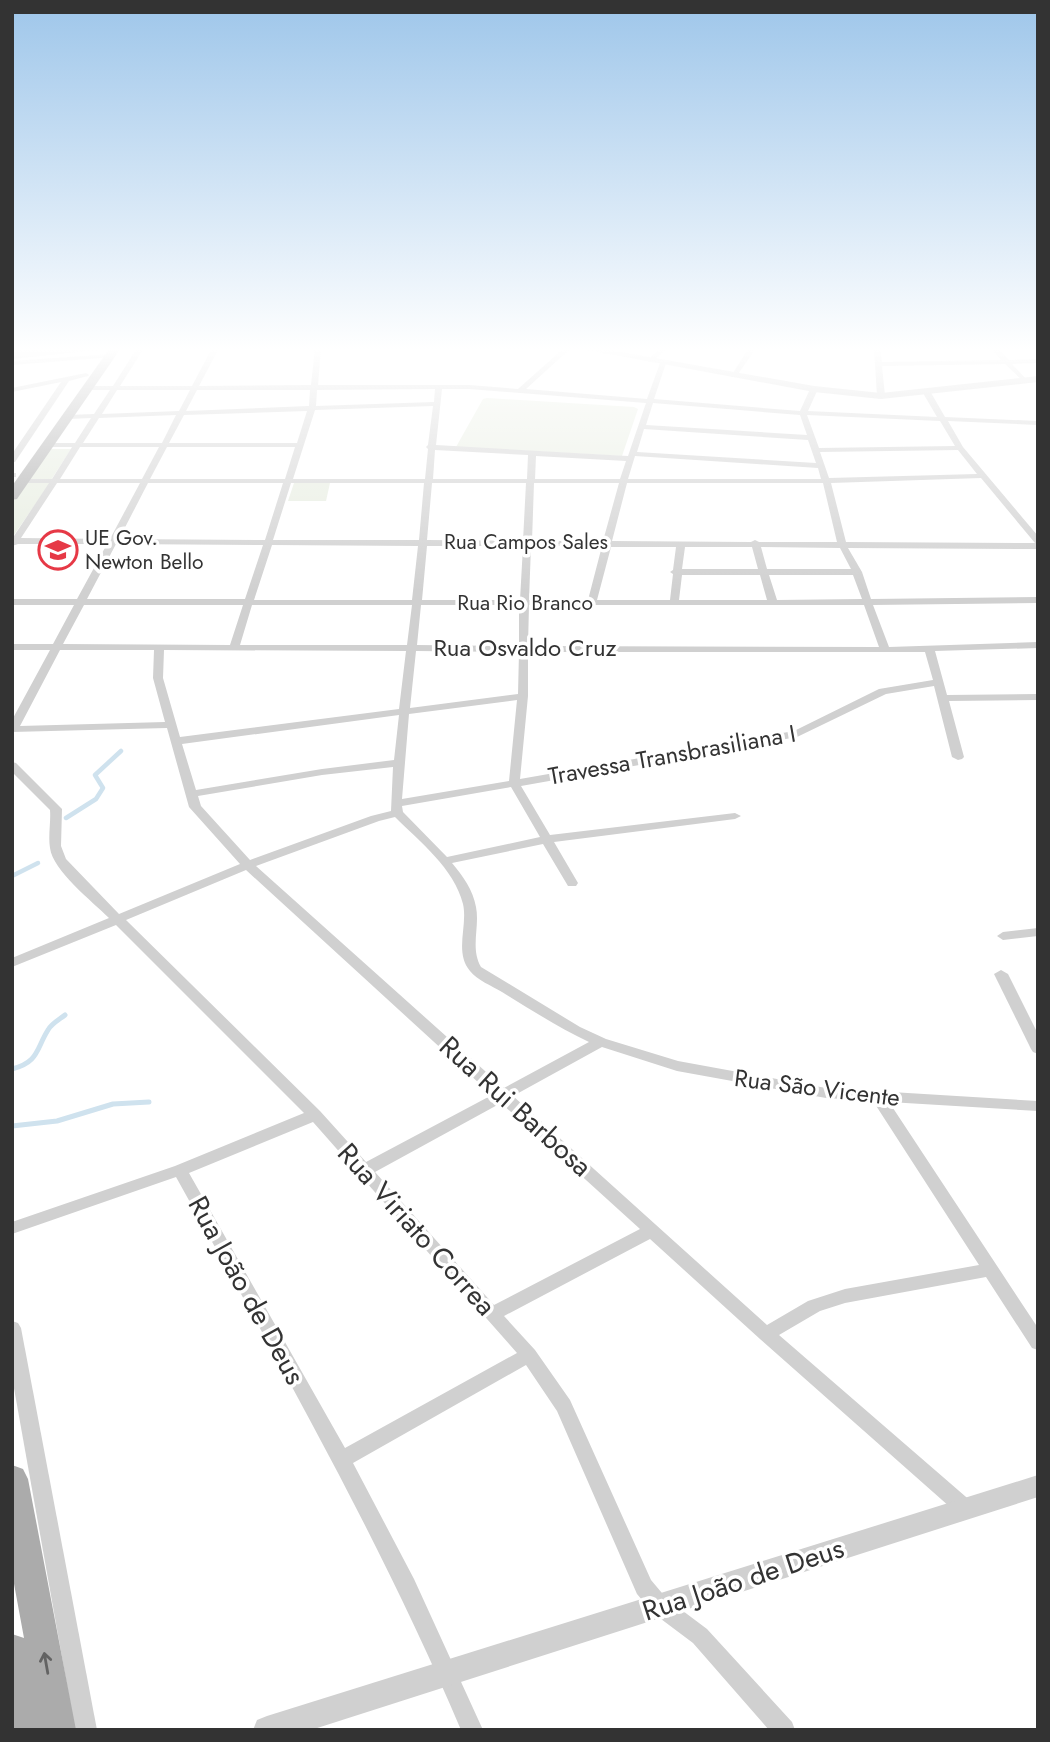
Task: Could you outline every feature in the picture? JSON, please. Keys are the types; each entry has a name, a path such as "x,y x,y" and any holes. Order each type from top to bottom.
{"main road":[{"path":"12,496 17,454 47,440 54,429"},
{"path":"15,477 57,429"},
{"path":"12,1479 58,1730"},
{"path":"12,1651 19,1712"}],"street":[{"path":"17,454 33,429"},
{"path":"14,543 88,429"},
{"path":"172,725 13,729 174,429"},
{"path":"234,647 305,429"},
{"path":"397,808 409,648 433,429"},
{"path":"592,603 606,542 641,429"},
{"path":"677,429 810,438"},
{"path":"808,429 826,481 842,544 869,601 885,650"},
{"path":"950,429 960,448 1038,544"},
{"path":"47,440 77,447 300,445"},
{"path":"430,447 820,467"},
{"path":"815,450 960,448"},
{"path":"532,453 524,603 523,696 514,783 572,883"},
{"path":"15,477 56,481 145,482 623,482 826,481 982,476"},
{"name":"Rua Campos Sales","path":"14,543 422,541 1038,544"},
{"path":"674,602 681,543"},
{"path":"755,543 773,603"},
{"path":"676,572 857,572"},
{"name":"Rua Rio Branco","path":"12,603 773,603 1038,600"},
{"name":"Rua Osvaldo Cruz","path":"12,647 930,650 1038,645"},
{"name":"Rua Rui Barbosa","path":"159,648 158,678 195,807 248,865 766,1334 965,1508"},
{"path":"930,650 958,757"},
{"name":"Travessa Transbrasiliana I","path":"12,963 248,865 397,808 514,783 797,734 883,691 938,682"},
{"path":"177,741 523,696"},
{"path":"942,698 1038,697"},
{"path":"192,794 322,772 399,763"},
{"name":"Rua Viriato Correa","path":"12,765 55,809 57,828 53,847 57,857 116,919 315,1115 529,1355 564,1406 644,1587 660,1606 700,1636 784,1730"},
{"name":"Rua São Vicente","path":"397,808 444,861 462,886 470,906 468,960 475,970 601,1042 677,1066 826,1093 1038,1107"},
{"path":"444,861 548,839 735,816"},
{"path":"1003,936 1038,932"},
{"path":"1001,974 1038,1049"},
{"path":"365,1170 601,1042"},
{"path":"879,1098 1038,1343"},
{"path":"12,1228 180,1170 315,1115"},
{"name":"Rua João de Deus","path":"180,1170 343,1459 448,1672"},
{"path":"492,1314 652,1230"},
{"path":"766,1334 814,1306 845,1296 990,1270"},
{"path":"12,1328 86,1730"},
{"path":"343,1459 529,1355"},
{"name":"Rua João de Deus","path":"267,1730 1038,1486"},
{"path":"448,1672 472,1730"}],"shaded area":[{"path":"466,429 631,429 622,456 456,447"},
{"path":"48,449 71,449 51,480 27,480"},
{"path":"26,483 50,483 12,538 12,503"},
{"path":"294,483 330,483 326,501 288,501"}],"waterway":[{"path":"66,818 96,799 103,788 95,775 121,751"},
{"path":"12,876 38,863"},
{"path":"12,1069 32,1059 49,1028 65,1015"},
{"path":"12,1126 57,1121 113,1104 149,1102"}],"place":[{"name":"UE Gov. Newton Bello","path":"58,550"}]}
